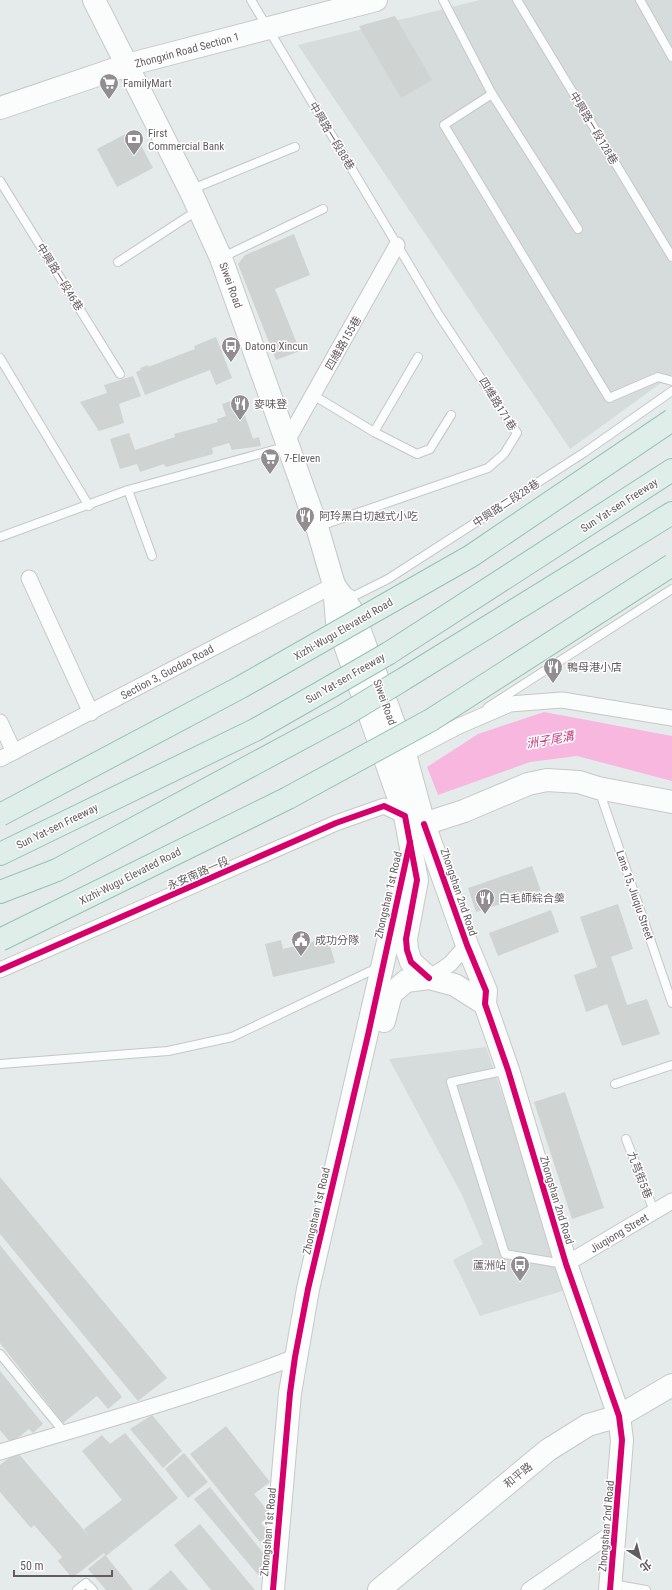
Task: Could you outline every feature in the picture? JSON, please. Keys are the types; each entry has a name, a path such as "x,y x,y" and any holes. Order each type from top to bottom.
{"highway":[{"name":"Xizhi-Wugu Elevated Road","path":"0,815 241,687 471,556 672,420"},
{"name":"Sun Yat-sen Freeway","path":"0,854 255,730 332,686 389,653 672,470"},
{"path":"0,892 56,870 343,716 672,513"},
{"name":"Xizhi-Wugu Elevated Road","path":"0,940 288,798 431,720 672,565"}],"street":[{"name":"Siwei Road","path":"94,0 195,200 221,258 317,527 334,585 337,622 415,820"},
{"name":"Zhongxin Road Section 1","path":"0,108 127,65 376,0"},
{"name":"四維路155巷","path":"288,443 313,395 398,245"},
{"path":"29,578 91,713"},
{"name":"Siwei Road","path":"334,585 353,612 404,754 415,820"},
{"name":"Section 3, Guodao Road","path":"0,759 91,713 334,585"},
{"path":"404,754 459,726 510,704 562,700 672,718"},
{"path":"0,722 14,752"},
{"path":"415,820 464,811 528,784 547,780 579,782 598,788 672,802"},
{"name":"永安南路一段","path":"0,970 336,823 384,806 415,820"},
{"name":"Zhongshan 1st Road","path":"273,1590 290,1393 295,1357 310,1282 368,1035 382,965 415,820"},
{"name":"Zhongshan 2nd Road","path":"415,820 486,991 485,1004 508,1070 566,1264 619,1416 622,1440 611,1587"},
{"name":"Zhongshan 1st Road","path":"410,842 417,880 406,939 407,950 411,962 429,978"},
{"name":"Zhongshan 2nd Road","path":"429,978 450,964 467,945"},
{"name":"Zhongshan 1st Road","path":"286,1590 309,1349 391,994 406,981 429,978 455,985 485,1004"},
{"name":"Jiuqiong Street","path":"566,1264 672,1201"},
{"path":"0,1452 189,1395 247,1376 295,1357"},
{"name":"和平路","path":"379,1590 548,1450 588,1425 619,1416 672,1385"},
{"path":"529,1590 615,1531"}],"lane":[{"name":"中興路一段88巷","path":"251,0 398,245"},
{"path":"443,0 492,94 578,229"},
{"name":"中興路ㄧ段128巷","path":"517,0 672,257"},
{"path":"640,0 672,57"},
{"path":"492,94 444,125 609,398 658,377 672,381"},
{"path":"118,262 195,200 295,147"},
{"name":"中興路一段46巷","path":"0,181 120,374"},
{"path":"221,258 323,209"},
{"name":"四維路171巷","path":"317,527 488,468 504,454 517,433 439,315 398,245"},
{"path":"374,432 418,357"},
{"path":"0,358 89,506"},
{"name":"中興路二段28巷","path":"334,585 354,596 388,579 585,452 672,391"},
{"path":"313,395 374,432 417,454 430,450 451,415"},
{"path":"0,537 89,506 128,490 288,443"},
{"path":"128,490 152,556"},
{"path":"459,726 672,589"},
{"name":"Lane 15, Jiuqiu Street","path":"598,788 672,1003"},
{"path":"0,1064 168,1051 232,1037 382,965"},
{"path":"615,1084 672,1064"},
{"path":"508,1070 451,1082 505,1254 566,1264"},
{"name":"九芎街5巷","path":"626,1139 654,1211"},
{"path":"0,1354 64,1432"},
{"path":"77,1590 86,1583 93,1590"},
{"path":"611,1587 646,1590"}],"shaded area":[{"path":"480,0 672,0 672,375 570,449 298,45"},
{"path":"486,1047 569,1289 480,1316 453,1260 483,1244 462,1195 389,1059"}],"water":[{"name":"洲子尾溝","path":"544,712 672,736 672,781 577,756 530,762 438,795 427,767 478,734"}],"building":[{"path":"395,16 432,80 401,98 359,26"},
{"path":"133,130 153,168 117,187 97,149"},
{"path":"294,234 310,275 275,289 300,351 276,360 238,264 245,255"},
{"path":"216,337 232,378 216,385 210,370 145,395 136,372 141,370 140,368 148,365 148,367 195,349 194,346"},
{"path":"133,376 141,396 119,404 124,423 99,431 80,402 107,393 104,385"},
{"path":"239,398 253,439 259,437 261,446 232,450 229,443 212,448 213,454 166,467 164,464 140,472 137,464 120,469 110,439 129,433 135,450 175,437 174,434 218,422 217,419 226,416 222,404"},
{"path":"532,866 541,891 476,912 468,888"},
{"path":"618,904 633,949 611,957 627,1005 647,999 660,1034 622,1046 607,1004 586,1012 574,975 597,967 580,917"},
{"path":"551,910 559,932 498,956 489,933"},
{"name":"成功分隊","path":"328,938 335,963 273,977 265,944 281,940 283,949"},
{"path":"565,1092 604,1208 572,1219 534,1102"},
{"path":"0,1177 167,1378 138,1401 0,1234"},
{"path":"0,1245 122,1397 108,1409 97,1396 63,1423 0,1343"},
{"path":"0,1371 43,1424 33,1433 29,1429 11,1443 0,1430"},
{"path":"152,1415 182,1451 163,1468 130,1429"},
{"path":"226,1426 270,1482 254,1494 271,1515 261,1523 270,1534 260,1542 190,1454"},
{"path":"125,1433 178,1498 106,1556 104,1553 72,1578 58,1561 62,1557 34,1525 31,1528 0,1492 0,1465 17,1452 89,1536 84,1529 122,1500 82,1451 102,1435 110,1444"},
{"path":"184,1453 208,1482 188,1498 165,1469"},
{"path":"210,1487 264,1554 259,1576 194,1499"},
{"path":"200,1524 255,1590 211,1590 174,1545"},
{"path":"105,1555 133,1590 106,1590 88,1569"},
{"path":"171,1570 188,1590 148,1590"}],"cycle path":[{"path":"0,970 336,823 384,806 405,816 417,880 406,939 407,950 411,962 429,978"},
{"path":"424,824 467,945 486,991 485,1004 508,1070 566,1264 619,1416 622,1440 610,1590"},
{"path":"273,1590 290,1393 295,1357 308,1289 368,1035 410,842"}],"place":[{"name":"FamilyMart","path":"109,100"},
{"name":"First Commercial Bank","path":"134,156"},
{"name":"Datong Xincun","path":"231,363"},
{"name":"麥味登","path":"240,421"},
{"name":"7-Eleven","path":"270,475"},
{"name":"阿玲黑白切越式小吃","path":"305,533"},
{"name":"鴨母港小店","path":"553,684"},
{"name":"白毛師綜合羹","path":"485,915"},
{"name":"成功分隊","path":"301,957"},
{"name":"蘆洲站","path":"520,1282"}]}
